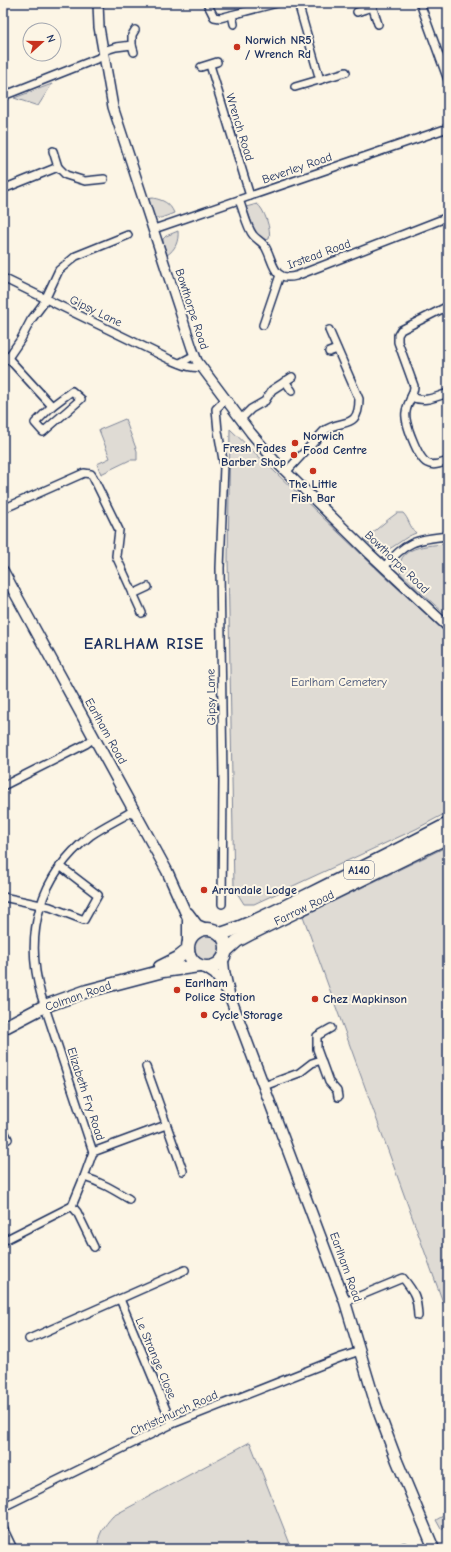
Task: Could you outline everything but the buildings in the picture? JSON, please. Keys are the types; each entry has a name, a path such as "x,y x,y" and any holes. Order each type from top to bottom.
{"highway":[{"name":"Farrow Road","path":"220,934 238,928 269,914 448,824"},
{"name":"Farrow Road","path":"225,955 237,941 252,933 448,837"},
{"path":"206,929 212,929 220,934 227,944 225,955"},
{"name":"Colman Road","path":"134,978 178,958 188,947 192,936 198,931 206,929"},
{"path":"188,947 189,956 193,962 202,967"},
{"name":"Colman Road","path":"3,1028 45,1006 87,991 163,970 213,967 225,955"}],"main road":[{"name":"Earlham Road","path":"3,572 167,871 188,918 188,947"},
{"name":"Earlham Road","path":"183,905 197,926 206,929"},
{"name":"Earlham Road","path":"225,955 224,971 229,994 345,1302 376,1406 397,1461 434,1549"},
{"name":"Earlham Road","path":"202,967 215,974 229,994"}],"street":[{"name":"Bowthorpe Road","path":"98,3 99,27 103,54 114,107 195,355 202,367 241,419 262,446 286,472 448,627"},
{"path":"207,3 214,17 220,18 277,3"},
{"path":"298,3 320,80"},
{"path":"420,3 448,80"},
{"path":"357,12 371,5 378,24"},
{"path":"232,15 234,24"},
{"path":"134,52 132,35 135,30"},
{"path":"3,96 103,54 116,47 132,44"},
{"path":"201,67 217,62"},
{"name":"Wrench Road","path":"210,65 250,196"},
{"path":"295,88 346,72"},
{"name":"Beverley Road","path":"154,230 448,128"},
{"path":"53,151 58,167 66,175 85,181 104,179"},
{"path":"3,189 58,167"},
{"name":"Irstead Road","path":"239,200 252,234 266,247 273,266 280,275 288,277 296,276 448,217"},
{"path":"52,406 6,360 46,298 59,270 76,256 128,235"},
{"path":"263,325 280,275"},
{"name":"Gipsy Lane","path":"3,278 180,363 194,368 202,367"},
{"path":"448,306 401,330 398,335 398,342 414,386 406,411 406,418 419,454 431,465 437,465 448,461"},
{"path":"286,472 324,431 329,427 348,422 354,418 359,411 359,399 329,330"},
{"path":"329,352 338,349"},
{"path":"180,363 195,355"},
{"path":"241,419 251,409 265,401 272,390 292,377"},
{"path":"285,381 292,391"},
{"path":"72,391 80,399 43,432 35,423 52,406 72,391"},
{"path":"411,397 419,400 429,400 448,393"},
{"name":"Gipsy Lane","path":"222,904 223,767 220,568 224,466 216,409 226,399"},
{"path":"3,509 84,473 91,474 119,530 116,556 142,614"},
{"path":"384,567 402,548 417,540 448,536"},
{"path":"133,594 148,587"},
{"path":"3,786 86,744 94,738"},
{"name":"Elizabeth Fry Road","path":"72,1206 93,1152 36,975 33,946 35,922 46,890 60,866 75,849 106,825 134,810"},
{"path":"3,897 50,907 84,920 98,894 60,866"},
{"path":"331,1028 317,1036 317,1049 329,1082 337,1091 338,1097"},
{"path":"264,1086 299,1073 312,1063 321,1060"},
{"path":"146,1067 183,1171"},
{"path":"93,1152 166,1125"},
{"path":"3,1129 8,1139"},
{"path":"84,1177 98,1181 129,1199"},
{"path":"3,1241 72,1206 94,1247"},
{"path":"28,1339 120,1300 185,1270"},
{"path":"345,1302 403,1278 414,1293 417,1300 418,1316"},
{"name":"Le Strange Close","path":"120,1300 172,1424"},
{"name":"Christchurch Road","path":"3,1507 172,1424 342,1356 360,1351"},
{"path":"3,1528 13,1549"}],"green space":[{"path":"52,84 38,106 14,98"},
{"path":"153,198 166,202 174,213 161,218 154,218 150,212 146,199"},
{"path":"257,204 260,206 265,215 268,225 270,235 269,239 266,240 257,235 255,232 246,207"},
{"path":"178,231 176,245 167,255 163,239 166,236"},
{"path":"125,419 137,451 137,460 130,460 101,474 97,464 110,458 99,430"},
{"name":"Earlham Cemetery","path":"230,429 382,574 448,634 448,812 416,829 254,904 244,904 234,888 228,558"},
{"path":"397,513 403,513 416,533 384,551 373,547 364,539 388,519"},
{"path":"448,544 448,617 401,574 400,565 402,558 407,552 432,545"},
{"path":"448,846 448,1316 303,916"},
{"path":"207,935 216,939 220,948 216,957 207,961 198,957 194,948 198,939"},
{"path":"250,1442 292,1549 98,1549 102,1531 113,1516"},
{"path":"448,1513 448,1525 441,1529 436,1520"}],"place":[{"name":"Norwich NR5 / Wrench Rd","path":"237,47"},
{"name":"Norwich Food Centre","path":"295,443"},
{"name":"Fresh Fades Barber Shop","path":"294,455"},
{"name":"The Little Fish Bar","path":"313,471"},
{"name":"Arrandale Lodge","path":"204,890"},
{"name":"Earlham Police Station","path":"177,990"},
{"name":"Chez Mapkinson","path":"315,999"},
{"name":"Cycle Storage","path":"204,1015"}],"district":[{"name":"EARLHAM RISE","path":"144,644"}]}
